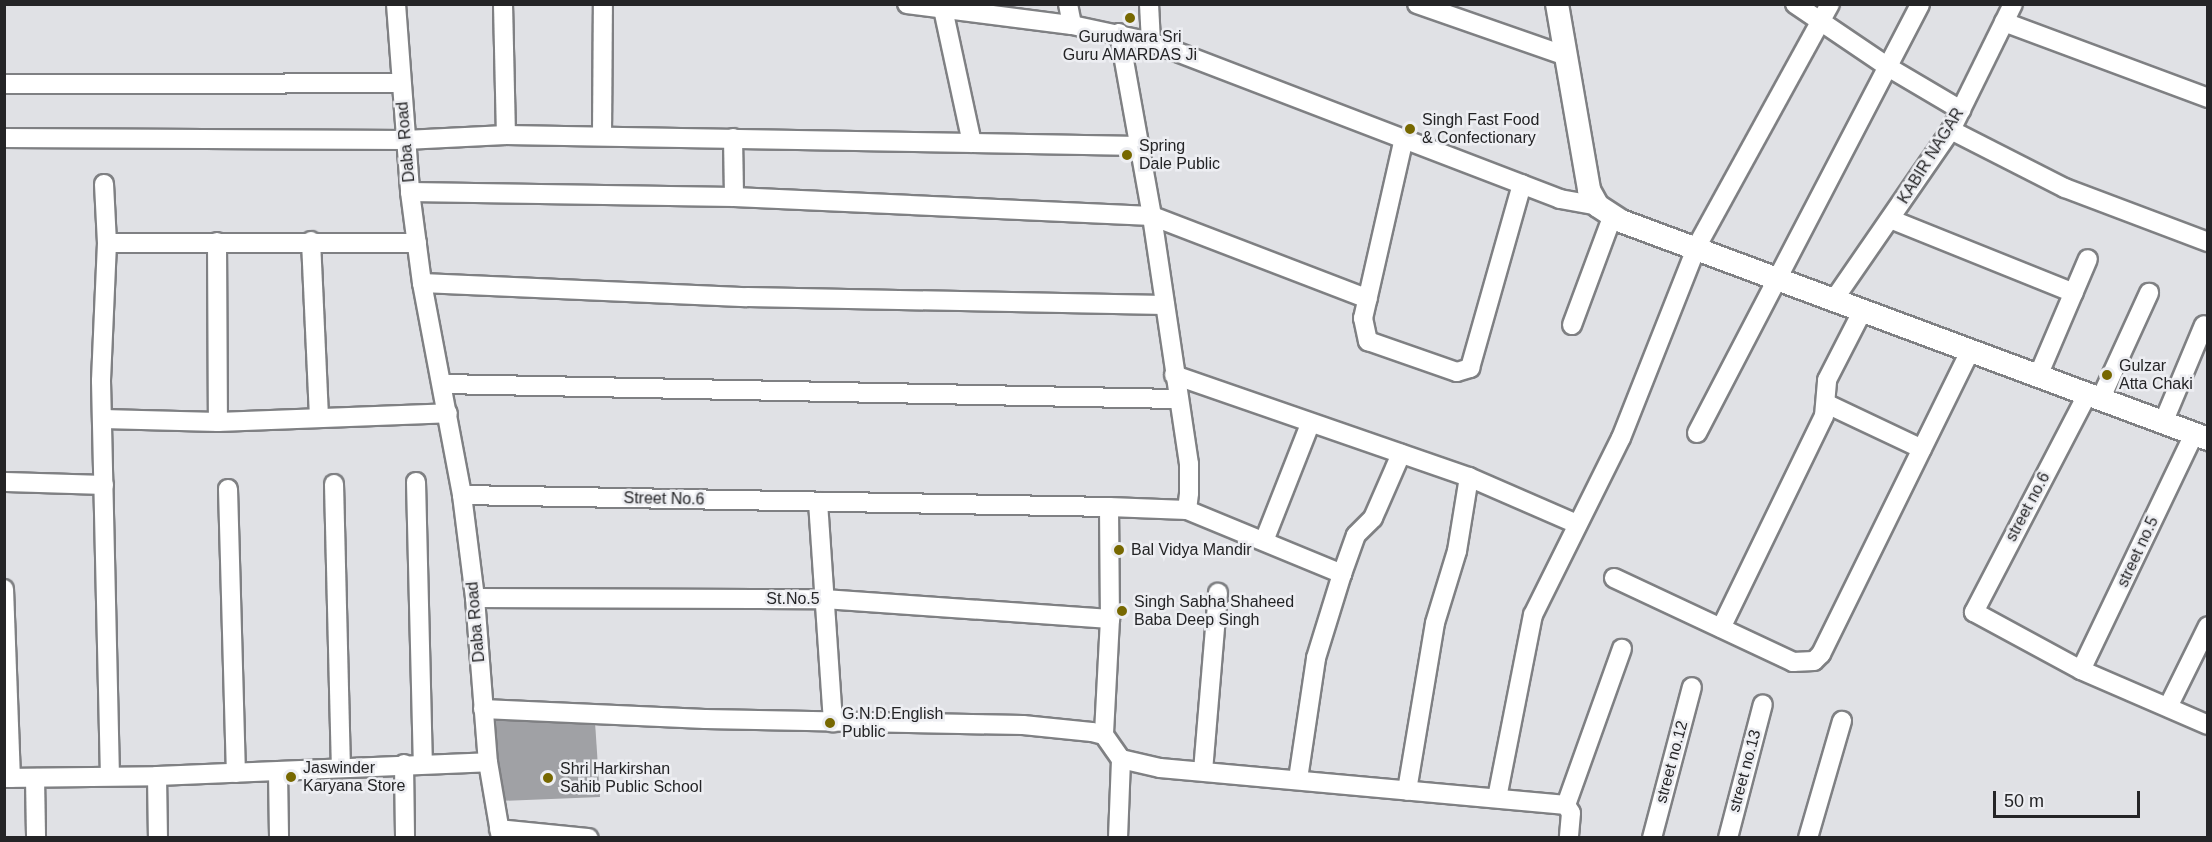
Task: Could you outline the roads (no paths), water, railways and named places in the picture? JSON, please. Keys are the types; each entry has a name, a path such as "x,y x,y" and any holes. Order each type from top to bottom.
{"street":[{"name":"Daba Road","path":"396,4 410,192 422,284 462,495 476,598 488,762 500,833"},
{"path":"503,4 506,135"},
{"path":"602,136 603,4"},
{"path":"907,4 943,9 968,8 1119,33 1150,42 1570,202 1605,211 2094,398 2201,436"},
{"path":"1068,4 1072,25"},
{"path":"1149,4 1150,42"},
{"path":"1417,4 1566,57"},
{"path":"1557,4 1588,190 1605,211"},
{"path":"1795,4 1826,13 1888,67 1961,110"},
{"path":"1697,433 1920,4"},
{"name":"KABIR NAGAR","path":"1835,298 1951,130 2013,4"},
{"path":"943,9 972,143"},
{"path":"1497,798 1533,615 1621,438 1696,246 1826,13"},
{"path":"2004,22 2208,98"},
{"path":"1119,33 1152,216 1189,464 1187,510 1342,574"},
{"path":"4,84 401,84"},
{"path":"1951,130 2066,188 2208,242"},
{"path":"4,138 405,140 506,135 1140,146"},
{"path":"733,138 734,197"},
{"path":"1404,138 1362,329 1368,341 1457,372 1470,368 1522,184"},
{"path":"104,184 107,243 103,419 110,776"},
{"path":"410,192 734,197 1152,216 1368,299"},
{"path":"1572,325 1605,211"},
{"path":"1890,219 2074,293"},
{"path":"107,243 311,241 417,243"},
{"path":"311,241 319,417"},
{"path":"216,242 218,422"},
{"path":"2038,376 2088,259"},
{"path":"422,284 747,297 1165,305"},
{"path":"2094,398 2149,293"},
{"path":"1721,628 1827,404 1831,369 1863,310"},
{"path":"2163,423 2204,325"},
{"path":"1614,578 1792,662 1803,664 1821,654 1970,351"},
{"path":"1174,375 1310,424 1469,477 1577,524"},
{"path":"442,384 1179,399"},
{"name":"street no.6","path":"2081,670 1979,618 1974,608 2094,398"},
{"path":"1827,404 1922,449"},
{"path":"103,419 218,422 448,413"},
{"path":"1264,542 1310,424"},
{"name":"street no.5","path":"2081,670 2201,436"},
{"path":"1298,779 1316,658 1342,574 1356,535 1373,518 1401,454"},
{"path":"1407,791 1435,623 1457,551 1469,477"},
{"path":"4,482 104,485"},
{"path":"416,482 423,762"},
{"path":"334,484 340,767"},
{"path":"228,489 236,773"},
{"name":"Street No.6","path":"462,495 1187,510"},
{"path":"818,502 833,722"},
{"path":"1109,507 1110,619 1104,735 1121,759 1118,837"},
{"path":"4,589 8,778 278,772 423,762 488,762"},
{"path":"1203,771 1218,593"},
{"name":"St.No.5","path":"476,598 824,600 1110,619"},
{"path":"2168,707 2208,626"},
{"path":"1566,805 1622,649"},
{"path":"2081,670 2208,725"},
{"name":"street no.12","path":"1652,837 1692,687"},
{"name":"street no.13","path":"1728,837 1763,704"},
{"path":"483,709 833,722 1023,726 1104,735"},
{"path":"1808,837 1842,721"},
{"path":"1121,759 1203,771 1566,805"},
{"path":"404,764 405,837"},
{"path":"278,772 279,837"},
{"path":"157,776 158,837"},
{"path":"35,778 36,837"},
{"path":"1566,805 1571,813 1569,837"},
{"path":"500,833 589,837"}],"place":[{"name":"Gurudwara Sri Guru AMARDAS Ji","path":"1130,18"},
{"name":"Singh Fast Food & Confectionary","path":"1410,129"},
{"name":"Spring Dale Public","path":"1127,155"},
{"name":"Gulzar Atta Chaki","path":"2107,375"},
{"name":"Bal Vidya Mandir","path":"1119,550"},
{"name":"Singh Sabha Shaheed Baba Deep Singh","path":"1122,611"},
{"name":"G.N.D.English Public","path":"830,723"},
{"name":"Jaswinder Karyana Store","path":"291,777"},
{"name":"Shri Harkirshan Sahib Public School","path":"548,778"}]}
